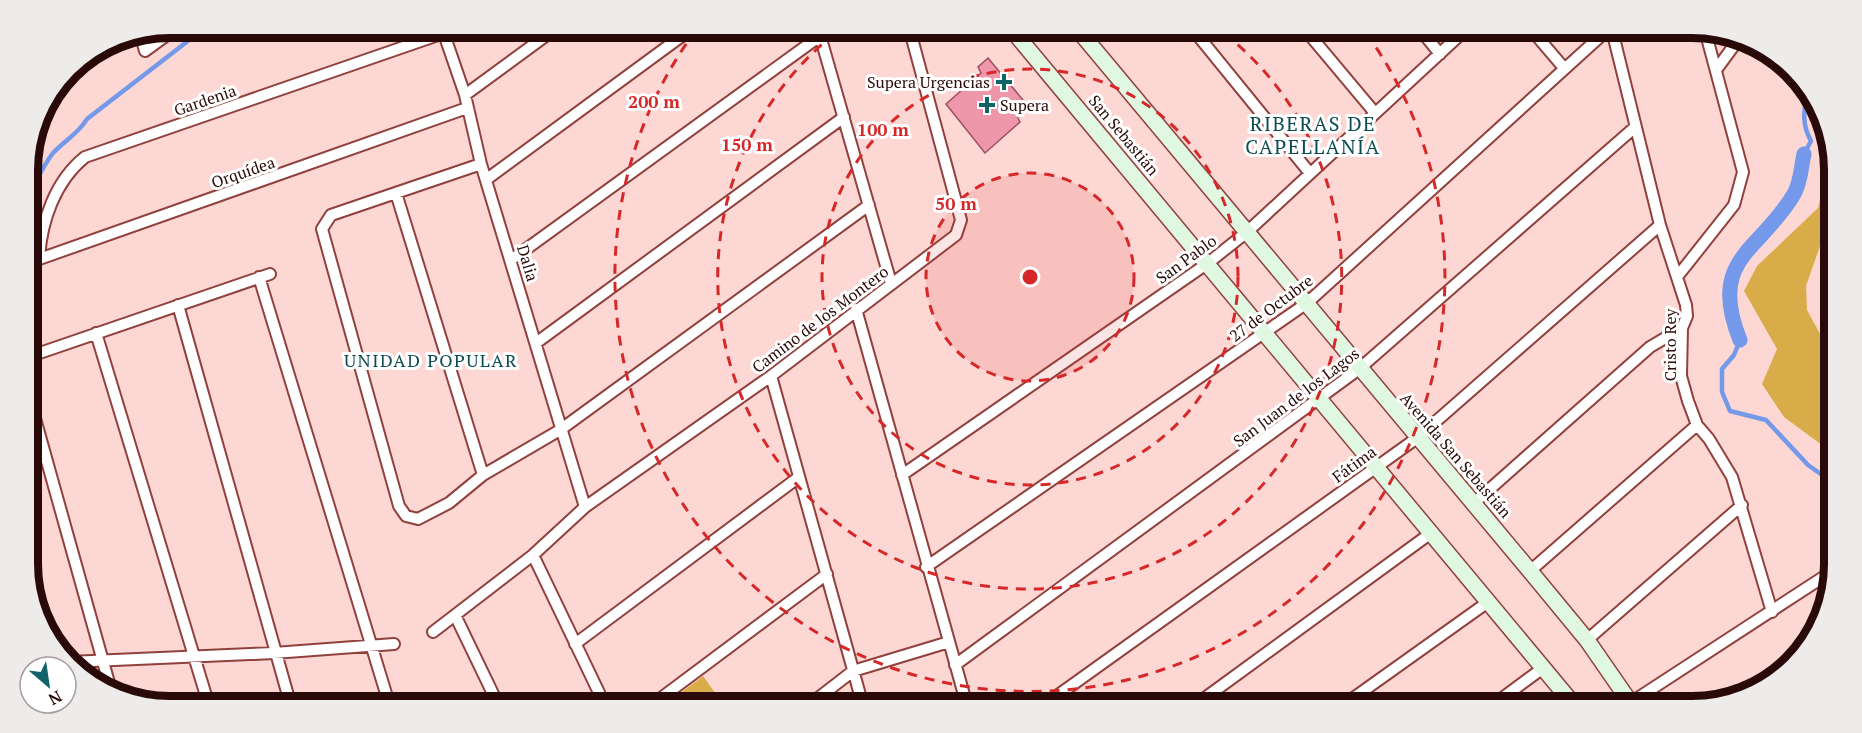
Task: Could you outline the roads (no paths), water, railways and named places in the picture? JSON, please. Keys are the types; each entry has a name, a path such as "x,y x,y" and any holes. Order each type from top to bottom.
{"main road":[{"name":"San Sebastián","path":"1018,38 1208,263"},
{"name":"San Sebastián","path":"1084,38 1247,232"},
{"name":"Avenida San Sebastián","path":"1247,232 1587,640 1624,695"},
{"path":"1208,263 1566,695"}],"street":[{"path":"143,41 145,51 162,38"},
{"name":"Gardenia","path":"39,259 43,222 67,174 85,157 423,38"},
{"name":"Dalia","path":"445,38 465,95 481,164 488,179 560,430 585,507"},
{"path":"465,95 543,38"},
{"path":"488,179 679,38"},
{"path":"511,260 812,38"},
{"path":"820,38 891,283"},
{"name":"Camino de los Montero","path":"433,632 533,555 585,507 771,376 956,235 961,226 912,38"},
{"path":"1200,38 1309,172"},
{"path":"1312,38 1375,113"},
{"path":"1427,38 1440,54"},
{"name":"San Pablo","path":"902,476 1208,263 1247,232 1309,172 1457,38"},
{"path":"1538,38 1564,68"},
{"name":"27 de Octubre","path":"926,567 1266,334 1307,303 1598,38"},
{"name":"Cristo Rey","path":"1614,38 1634,128 1660,225 1686,305 1687,316 1682,328 1682,376 1697,425 1709,439 1732,477 1772,612"},
{"path":"1677,278 1734,205 1740,191 1743,172 1707,39"},
{"path":"1716,70 1735,44"},
{"name":"Orquídea","path":"39,259 467,108"},
{"path":"536,343 844,117"},
{"name":"San Juan de los Lagos","path":"955,665 1320,400 1359,369 1634,128"},
{"path":"481,164 331,215 322,229 399,506 406,516 424,517 448,503 483,475 560,430 869,205"},
{"path":"396,193 483,475"},
{"name":"Fátima","path":"1058,695 1417,438 1660,225"},
{"path":"38,353 265,275 386,696"},
{"path":"177,305 288,696"},
{"path":"856,309 926,567 964,695"},
{"path":"1474,503 1650,346 1682,328"},
{"path":"96,333 206,696"},
{"path":"771,376 860,696"},
{"path":"1530,571 1697,425"},
{"path":"38,430 108,680"},
{"path":"575,644 799,477"},
{"path":"1587,640 1742,506"},
{"path":"1209,695 1431,533"},
{"path":"533,555 600,696"},
{"path":"664,696 826,574"},
{"path":"1644,695 1823,577"},
{"path":"1357,695 1488,602"},
{"path":"455,615 494,696"},
{"path":"821,696 853,671 949,642"},
{"path":"81,662 274,653 394,644"},
{"path":"1507,695 1544,668"}],"waterway":[{"path":"38,178 53,153 80,129 87,119 192,38"},
{"path":"1804,154 1811,141 1804,118 1806,102"},
{"path":"1740,340 1731,313 1730,291 1734,273 1742,258 1781,214 1794,194 1804,154"},
{"path":"1740,340 1734,355 1722,369 1722,392 1730,411 1766,420 1808,465 1824,476"}],"place":[{"name":"Supera Urgencias","path":"1004,82"},
{"name":"Supera","path":"987,105"}],"district":[{"name":"RIBERAS DE CAPELLANÍA","path":"1313,136"},
{"name":"UNIDAD POPULAR","path":"431,361"}]}
